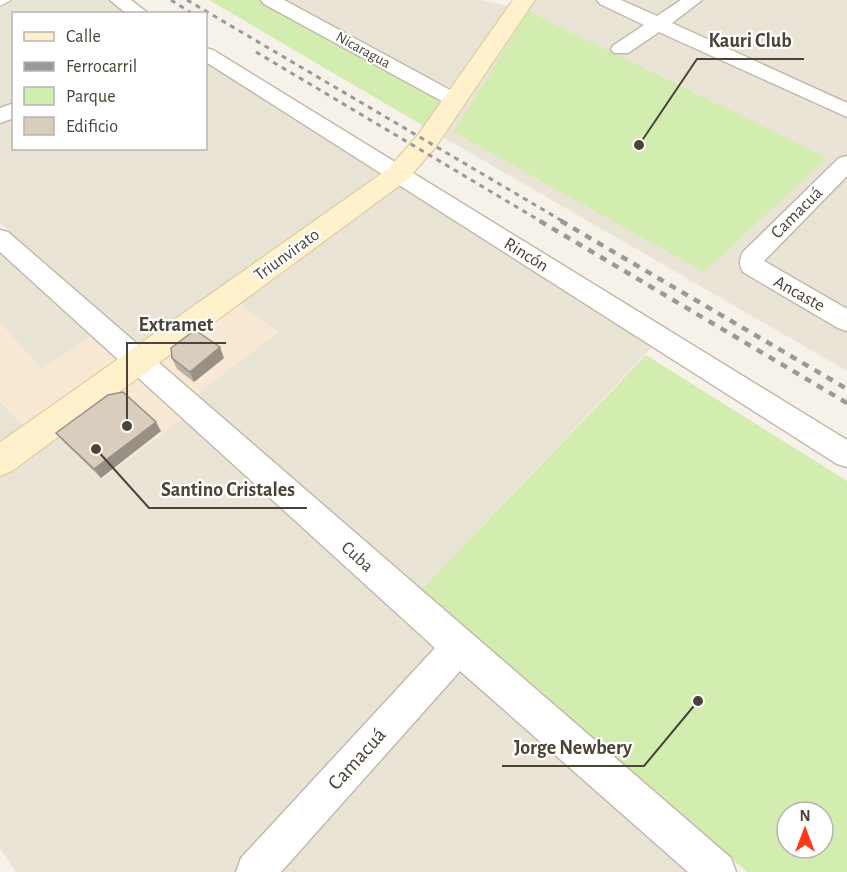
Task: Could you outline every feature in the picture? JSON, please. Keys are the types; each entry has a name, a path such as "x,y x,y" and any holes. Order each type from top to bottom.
{"street":[{"path":"118,0 137,12"},
{"name":"Nicaragua","path":"270,0 456,101"},
{"name":"Triunvirato","path":"0,461 397,175 420,150 456,101 524,0"},
{"path":"606,0 847,111"},
{"path":"621,50 693,0"},
{"name":"Rincón","path":"207,55 847,455"},
{"name":"Camacuá","path":"752,266 752,258 847,163"},
{"name":"Cuba","path":"0,238 459,647 717,872"},
{"name":"Ancaste","path":"752,266 847,321"},
{"name":"Camacuá","path":"255,872 459,647"}],"lane":[{"path":"0,3 7,0"}],"shaded area":[{"path":"0,0 109,0 128,12 12,12 12,150 207,150 207,61 381,168 384,175 142,343 133,339 0,223"},
{"path":"277,0 480,0 512,7 455,86 448,86 438,85"},
{"path":"530,0 595,0 661,31 705,0 847,0 847,371 441,136"},
{"path":"618,0 682,0 659,14 652,14"},
{"path":"403,187 654,345 421,590 193,397 277,333 239,303 396,188"},
{"path":"0,248 95,334 42,369 0,323"},
{"path":"239,303 278,332 193,397 162,368 161,362 164,357"},
{"path":"0,323 42,369 95,334 119,360 28,431 0,400"},
{"path":"132,381 143,382 182,419 103,478 58,431"},
{"path":"0,401 28,431 0,450"},
{"path":"182,419 429,636 434,651 241,872 16,872 0,849 0,472 58,431 103,478"},
{"path":"465,670 700,872 275,872 458,671"}],"green space":[{"path":"209,0 263,0 447,100 427,128"},
{"path":"528,11 827,158 704,272 454,132"},
{"path":"646,355 847,481 847,872 747,872 421,590"}],"building":[{"path":"195,330 220,347 190,372 172,358 171,348"},
{"path":"123,392 156,422 94,469 56,433 108,395"}],"railway":[{"path":"171,0 190,12"},
{"path":"187,0 564,222"},
{"path":"256,52 542,222"},
{"path":"540,221 847,403"},
{"path":"561,221 847,389"}],"place":[{"name":"Kauri Club","path":"639,145"},
{"name":"Extramet","path":"127,426"},
{"name":"Santino Cristales","path":"96,449"},
{"name":"Jorge Newbery","path":"698,701"}]}
